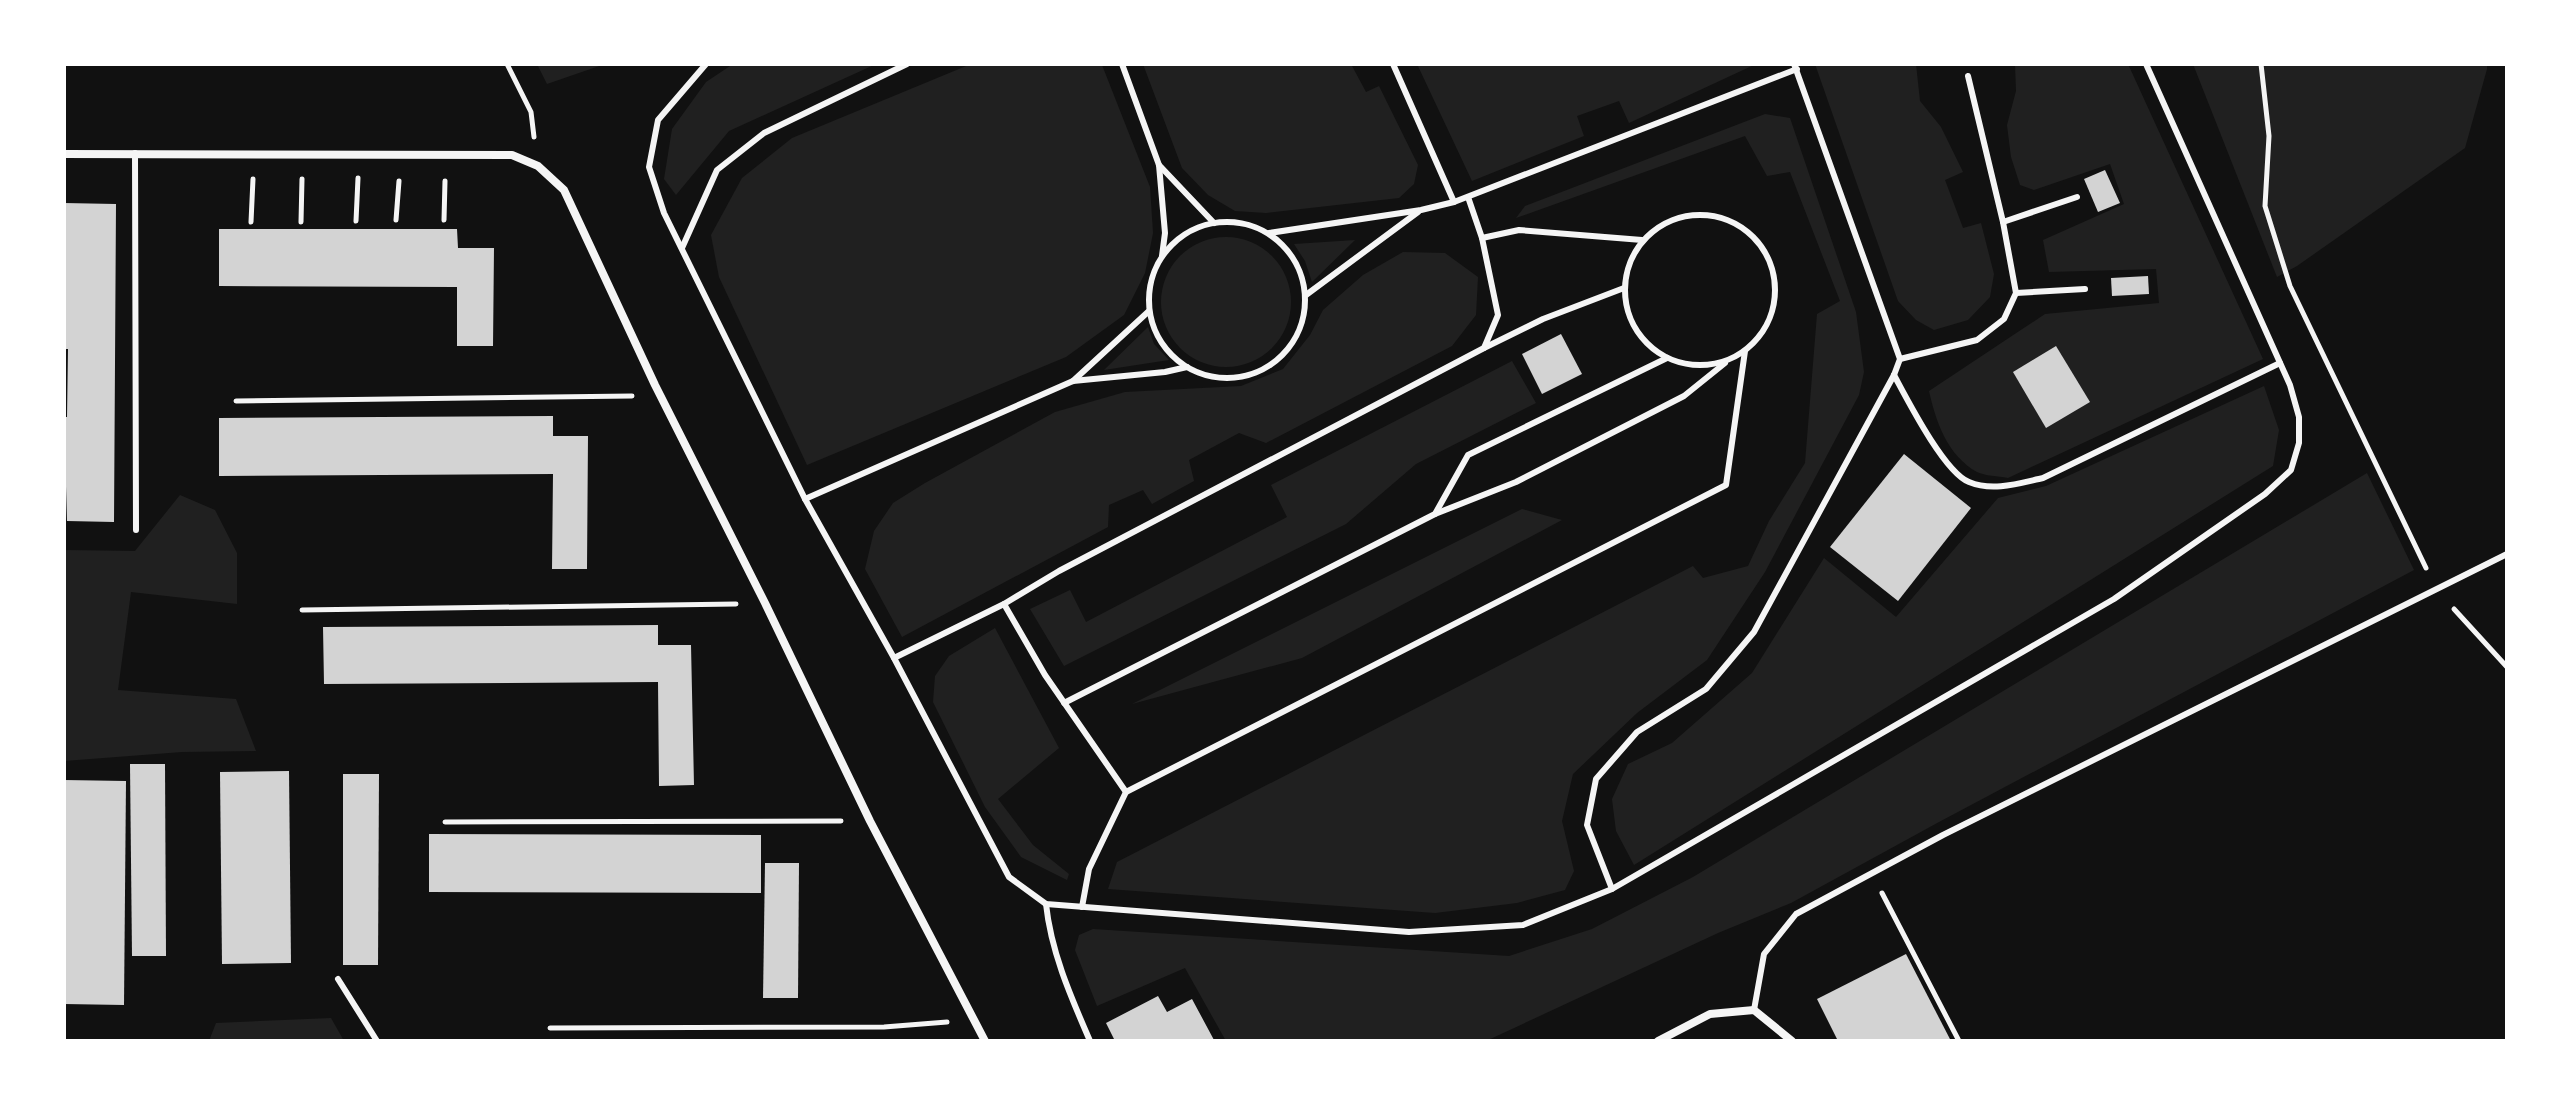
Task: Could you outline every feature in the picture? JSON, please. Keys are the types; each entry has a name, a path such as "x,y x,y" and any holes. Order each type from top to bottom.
{"street":[{"path":"64,154 512,155 538,166 564,190 655,385 870,821 985,1041"},
{"path":"1658,1041 1710,1014 1754,1010 1792,1041"}],"lane":[{"path":"706,64 658,120 649,167 664,213 805,499 894,658 1009,877 1046,904 1409,932 1523,925 1612,889 2114,599 2265,494 2291,470 2299,443 2299,417 2280,363 2146,64"},
{"path":"682,248 717,170 764,133 907,64"},
{"path":"1122,64 1159,165 1165,233 1162,256"},
{"path":"1393,64 1454,202"},
{"path":"1269,233 1421,210 1454,202 1795,67 1900,359 1754,632 1706,689 1637,732 1596,779 1587,825 1612,889"},
{"path":"1900,359 1977,340 2004,319 2016,293 2003,222 1968,76"},
{"path":"135,153 136,530"},
{"path":"1159,165 1214,223"},
{"path":"1468,197 1482,238 1498,315 1484,348"},
{"path":"2003,222 2077,197"},
{"path":"1306,295 1421,210"},
{"path":"1064,703 1435,514 1516,482 1684,396 1727,361 1745,351 1762,334 1774,310 1776,285 1770,260 1757,239 1737,223 1713,215 1686,215 1662,224 1642,240 1629,263 1624,288 1627,309 1635,329 1649,347 1667,358 1687,365 1727,361"},
{"path":"1233,222 1269,233 1287,249 1301,270 1306,295 1304,319 1295,342 1279,360 1258,373 1234,379 1210,377 1187,367 1169,353 1156,333 1149,311 1153,273 1162,256 1176,241 1194,229 1214,223 1233,222"},
{"path":"1482,238 1519,230 1642,240"},
{"path":"894,658 1004,604 1059,571 1484,348 1543,319 1624,288"},
{"path":"2016,293 2085,289"},
{"path":"1073,381 1149,311"},
{"path":"1082,907 1089,869 1126,792 1726,485 1745,351"},
{"path":"1435,514 1468,455 1667,358"},
{"path":"1894,375 1944,459 1967,482 2004,487 2043,478 2280,363"},
{"path":"805,499 1073,381 1187,367"},
{"path":"1754,1010 1764,954 1796,914 1872,872 2507,554"},
{"path":"1004,604 1064,703 1126,792"},
{"path":"1046,904 1049,929 1090,1041"},
{"path":"338,979 377,1041"}],"path":[{"path":"507,64 531,112 538,166"},
{"path":"2261,64 2269,136 2265,206 2290,286 2437,590 2507,667"},
{"path":"251,222 254,154"},
{"path":"301,222 303,154"},
{"path":"356,221 359,154"},
{"path":"396,220 401,154"},
{"path":"444,220 446,154"},
{"path":"236,401 632,397 655,385"},
{"path":"302,610 765,603"},
{"path":"445,822 870,821"},
{"path":"1872,872 1959,1041"},
{"path":"550,1028 884,1027 975,1020"}],"shaded area":[{"path":"537,64 605,64 547,84"},
{"path":"733,64 876,64 729,131 676,195 664,179 672,129 706,82"},
{"path":"971,64 1102,65 1150,187 1153,233 1145,273 1124,315 1066,357 807,465 719,277 711,235 742,178 792,138"},
{"path":"1143,64 1351,64 1366,92 1379,86 1418,165 1414,184 1399,198 1266,213 1235,211 1208,195 1182,168"},
{"path":"1417,64 1756,64 1629,123 1619,101 1577,116 1584,136 1472,181"},
{"path":"1815,64 1916,64 1920,101 1941,127 1963,172 1945,180 1963,228 1981,223 1994,274 1990,297 1968,320 1934,330 1916,320 1898,301"},
{"path":"2015,64 2128,64 2263,359 2008,478 1977,472 1958,457 1939,426 1929,391 2045,314 2159,303 2156,269 2049,272 2043,240 2124,204 2110,164 2034,190 2020,185 2011,157 2007,125 2016,91"},
{"path":"2193,64 2487,64 2487,69 2465,148 2277,277"},
{"path":"1765,114 1790,118 1856,312 1864,372 1859,395 1765,572 1707,660 1637,713 1573,774 1562,821 1574,871 1565,890 1517,903 1435,913 1108,889 1117,862 1693,566 1703,578 1748,566 1769,521 1805,463 1817,314 1840,301 1790,172 1767,176 1745,136 1516,218 1525,206"},
{"path":"1226,237 1251,242 1272,256 1286,277 1291,302 1286,327 1272,348 1251,362 1226,367 1201,362 1180,348 1166,327 1161,302 1166,277 1180,256 1201,242"},
{"path":"1355,240 1312,282 1305,261 1294,244"},
{"path":"1403,252 1445,253 1478,277 1476,315 1452,346 1266,443 1239,433 1189,460 1194,481 1152,504 1143,490 1109,505 1108,527 902,637 865,569 874,531 893,503 1055,412 1125,392 1241,386 1283,369 1310,335 1323,310 1363,275"},
{"path":"1148,327 1154,344 1169,360 1104,370"},
{"path":"1512,361 1536,403 1416,464 1346,524 1064,666 1030,609 1070,590 1086,622 1287,517 1271,485"},
{"path":"2264,386 2279,430 2273,466 1634,865 1616,831 1612,799 1628,764 1672,743 1752,673 1824,558 1896,617 1998,498 2046,486"},
{"path":"2367,473 2414,570 1791,903 1718,933 1486,1041 1226,1041 1185,968 1097,1006 1075,950 1079,935 1093,929 1509,956 1592,929 1693,877"},
{"path":"180,495 215,510 237,553 237,604 131,592 118,690 236,699 256,751 182,752 64,761 64,550 135,551"},
{"path":"1522,509 1562,520 1302,658 1132,704"},
{"path":"995,628 1059,748 998,799 1033,845 1069,874 1067,880 1021,857 985,807 933,702 935,676 949,656"},
{"path":"331,1018 344,1041 209,1041 216,1023"}],"building":[{"path":"2105,170 2120,203 2098,212 2084,179"},
{"path":"64,203 116,204 114,522 67,521 64,417 67,417 68,349 64,349"},
{"path":"219,229 457,229 458,248 494,248 493,346 457,346 457,287 219,286"},
{"path":"2148,276 2149,294 2112,296 2111,278"},
{"path":"1561,334 1582,374 1542,394 1522,354"},
{"path":"2056,346 2090,402 2046,428 2013,372"},
{"path":"553,416 553,436 588,436 587,569 552,569 553,474 219,476 219,418"},
{"path":"1904,454 1971,508 1898,601 1830,547"},
{"path":"658,625 658,645 691,645 694,785 659,786 658,682 324,684 323,627"},
{"path":"130,764 165,764 166,956 132,956"},
{"path":"289,771 291,963 222,964 220,772"},
{"path":"343,774 379,774 378,965 343,965"},
{"path":"64,780 126,781 124,1005 64,1004"},
{"path":"429,834 761,835 761,893 429,892"},
{"path":"765,863 799,863 798,998 763,998"},
{"path":"1906,954 1951,1041 1838,1041 1817,999"},
{"path":"1158,996 1167,1012 1192,999 1214,1040 1115,1041 1106,1023"}]}
